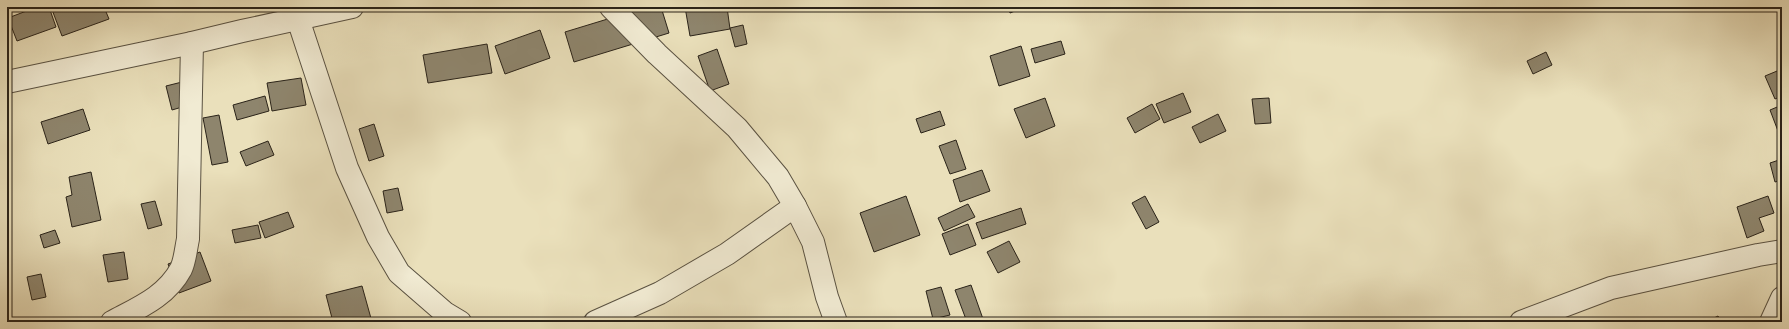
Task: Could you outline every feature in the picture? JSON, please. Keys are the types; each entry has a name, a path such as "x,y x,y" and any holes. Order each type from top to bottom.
{"street":[{"path":"7,82 352,7"},
{"path":"611,7 657,54 737,128 778,177 795,206 813,242 827,297 836,322"},
{"path":"298,19 347,168 378,237 399,273 445,313 460,322"},
{"path":"112,322 165,292 181,268 188,239 192,43"},
{"path":"595,322 660,293 727,254 795,206"},
{"path":"1521,322 1610,288 1758,254 1782,251"},
{"path":"1771,322 1782,298"}],"building":[{"path":"37,7 49,7 56,27 17,41 8,18"},
{"path":"51,7 104,7 109,19 62,36"},
{"path":"647,7 661,7 669,33 574,62 565,32"},
{"path":"685,7 727,7 730,29 690,36"},
{"path":"1008,7 1025,7 1010,13"},
{"path":"743,25 747,44 735,47 730,28"},
{"path":"540,30 550,58 505,74 495,46"},
{"path":"1061,41 1065,54 1035,63 1031,49"},
{"path":"487,44 492,73 428,83 423,55"},
{"path":"1021,46 1030,76 999,86 990,56"},
{"path":"717,49 729,84 710,91 698,56"},
{"path":"1546,52 1552,65 1533,74 1527,61"},
{"path":"1782,69 1782,96 1775,99 1765,76"},
{"path":"301,78 306,105 272,111 267,83"},
{"path":"182,82 189,105 172,110 166,86"},
{"path":"1183,93 1191,112 1164,123 1156,104"},
{"path":"265,96 269,111 237,120 233,105"},
{"path":"1045,98 1055,126 1026,138 1014,109"},
{"path":"1269,98 1271,123 1255,124 1252,99"},
{"path":"1152,104 1160,119 1135,133 1127,118"},
{"path":"1782,105 1782,130 1778,131 1770,110"},
{"path":"83,109 90,130 48,144 41,122"},
{"path":"940,111 945,125 921,133 916,119"},
{"path":"1218,114 1226,131 1200,143 1192,127"},
{"path":"219,115 228,162 212,165 203,118"},
{"path":"374,124 384,156 369,161 359,129"},
{"path":"956,140 966,169 950,174 939,146"},
{"path":"268,141 274,155 246,166 240,152"},
{"path":"1782,159 1782,180 1775,182 1770,163"},
{"path":"982,170 990,191 960,202 953,180"},
{"path":"91,172 101,220 72,227 66,197 72,195 69,177"},
{"path":"398,188 403,210 387,213 383,191"},
{"path":"906,196 920,235 874,252 860,213"},
{"path":"1145,196 1159,222 1146,229 1132,203"},
{"path":"1768,196 1774,213 1759,218 1764,231 1747,238 1737,207"},
{"path":"155,201 162,225 148,229 141,204"},
{"path":"968,204 975,217 944,231 938,218"},
{"path":"1021,208 1026,224 982,239 976,223"},
{"path":"288,212 294,227 265,238 259,222"},
{"path":"968,224 976,245 950,255 942,234"},
{"path":"258,225 261,238 235,243 232,230"},
{"path":"55,230 60,243 44,248 40,235"},
{"path":"1009,241 1020,262 998,273 987,252"},
{"path":"124,252 128,279 108,282 103,255"},
{"path":"200,252 211,281 179,293 168,264"},
{"path":"41,274 46,297 32,300 27,277"},
{"path":"971,285 983,319 974,322 967,322 955,290"},
{"path":"362,286 372,322 333,322 326,295"},
{"path":"941,287 950,315 933,319 926,291"},
{"path":"1718,316 1722,322 1706,322"}]}
